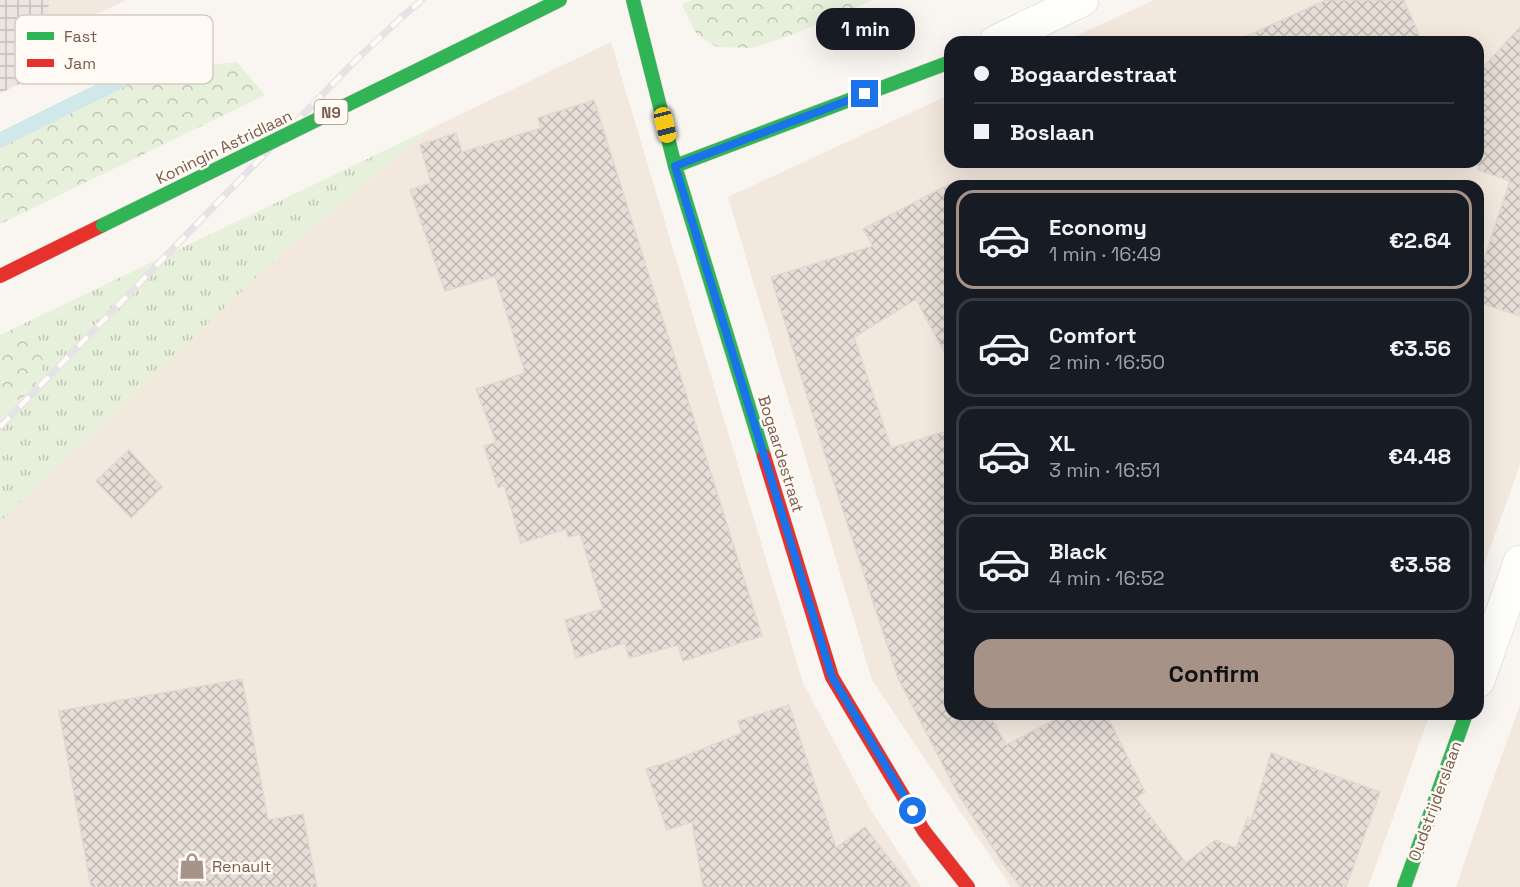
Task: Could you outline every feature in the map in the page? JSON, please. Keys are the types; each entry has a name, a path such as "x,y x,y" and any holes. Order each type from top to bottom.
{"street":[{"name":"Koningin Astridlaan","path":"0,276 560,0"},
{"name":"Bogaardestraat","path":"633,0 675,166 832,677 924,831 968,887"},
{"path":"1008,36 1082,0"},
{"path":"675,166 944,64"},
{"path":"1484,672 1509,633 1520,562"},
{"name":"Oudstrijderslaan","path":"1404,887 1464,720"}],"shaded area":[{"path":"0,0 50,0 47,15 15,15 15,84 20,84 0,93"},
{"path":"50,0 126,0 94,15 47,15"},
{"path":"1154,0 1520,0 1520,464 1484,565 1484,180 944,180 944,720 1428,720 1368,887 1011,887 872,680 728,197 944,97 944,168 1484,168 1484,36 1076,36"},
{"path":"611,42 803,683 869,807 921,887 0,887 0,522 284,251 434,127"},
{"path":"1520,705 1520,887 1456,887 1485,802"}],"green space":[{"path":"692,0 873,0 797,33 752,48 717,47 697,35 682,5"},
{"path":"237,62 265,95 0,224 0,144 118,84 213,84 213,65"},
{"path":"434,127 284,251 0,522 0,410 32,392 44,362 23,324"},
{"path":"23,324 44,362 32,392 0,410 0,335"}],"building":[{"path":"1326,0 1404,0 1419,36 1247,36"},
{"path":"1520,27 1520,316 1484,304 1484,259 1510,181 1478,170 1478,168 1484,168 1484,66"},
{"path":"594,100 762,636 683,661 678,645 629,658 625,643 576,658 565,620 603,609 580,534 568,537 566,529 521,543 504,485 498,488 484,446 496,442 476,389 525,373 495,276 445,291 410,190 431,183 420,145 456,133 462,152 541,128 538,118"},
{"path":"944,187 944,352 916,299 854,337 891,448 944,432 944,720 992,720 1006,745 1054,720 1109,720 1145,792 1136,798 1186,863 1215,840 1236,848 1248,817 1251,821 1271,753 1380,792 1346,887 1021,887 1006,868 957,792 898,678 829,468 771,277 873,246 863,229"},
{"path":"129,450 162,487 131,518 96,481"},
{"path":"242,679 268,820 303,814 317,887 91,887 59,711"},
{"path":"789,705 836,848 865,827 911,887 703,887 692,822 667,830 646,769 742,733 738,721"}],"waterway":[{"path":"0,140 114,84"}],"railway":[{"path":"0,427 355,61 422,0"}],"traffic: fast":[{"path":"103,225 560,0"},
{"path":"633,0 675,166 764,456"},
{"path":"675,166 944,64"},
{"path":"1404,887 1464,720"}],"traffic: jam":[{"path":"0,276 103,225"},
{"path":"764,456 832,677 924,831 968,887"}],"place":[{"name":"Renault","path":"192,866"}],"route":[{"path":"865,94 675,166 832,677 913,811"}]}
